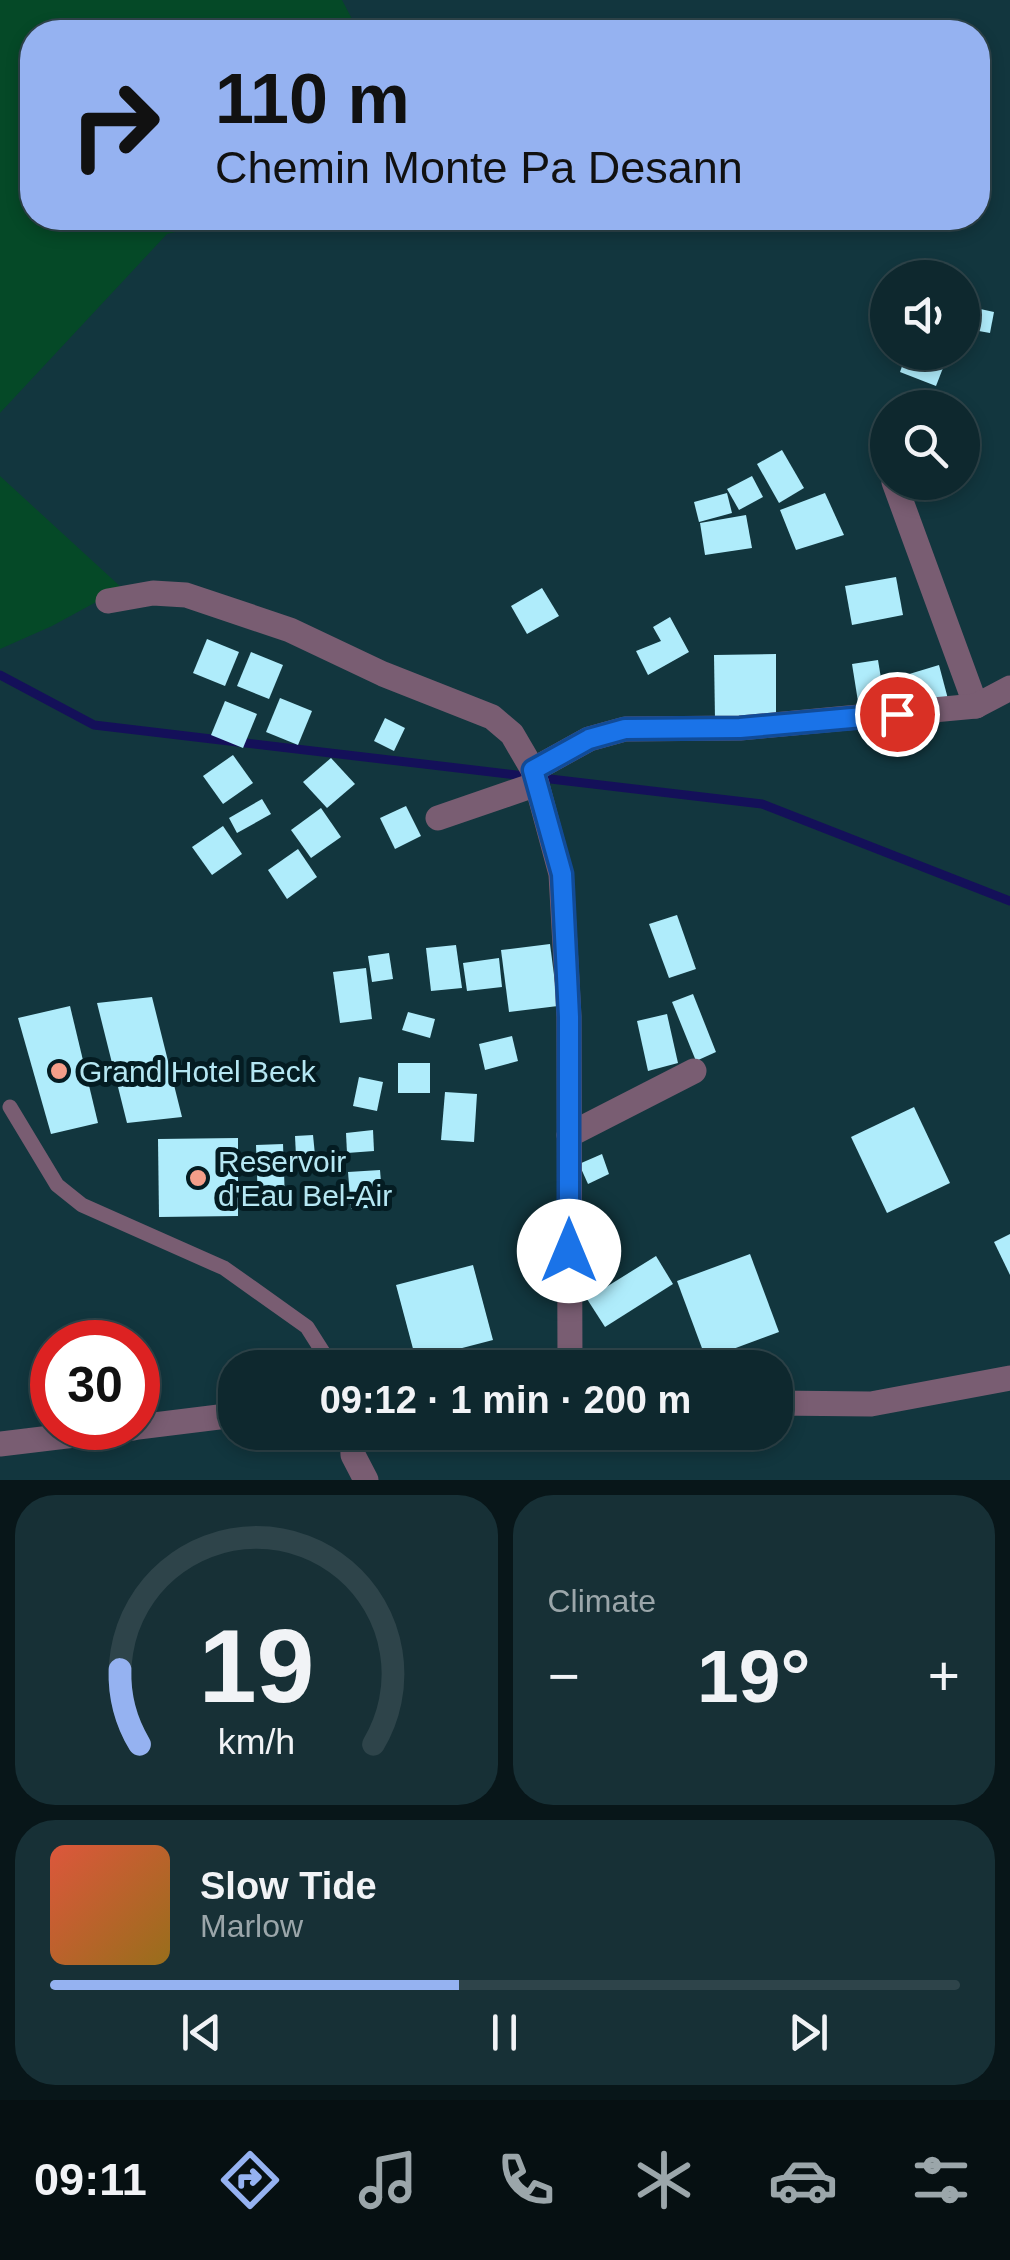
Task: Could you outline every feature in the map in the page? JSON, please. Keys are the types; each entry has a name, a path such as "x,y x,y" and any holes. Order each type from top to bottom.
{"street":[{"path":"900,500 976,706"},
{"path":"108,601 154,593 186,595 290,630 383,674 492,717 512,734 535,777 562,874 569,1017 570,1350"},
{"path":"438,818 535,777 589,739 625,729 740,728 976,706 1010,688"},
{"path":"569,1135 694,1071"},
{"path":"793,1403 870,1404 1010,1378"},
{"path":"160,1424 218,1416"},
{"path":"0,1444 30,1440"},
{"path":"353,1450 366,1480"}],"lane":[{"path":"10,1107 57,1185 82,1205 224,1268 307,1326 322,1350"}],"green space":[{"path":"0,0 342,0 353,20 20,20 20,230 184,230 167,234 0,413"},
{"path":"0,476 122,588 0,649"}],"building":[{"path":"980,309 994,312 990,333 980,331"},
{"path":"901,370 942,370 936,386"},
{"path":"782,450 804,488 779,503 757,464"},
{"path":"752,476 763,497 739,510 727,489"},
{"path":"727,493 732,513 699,522 694,502"},
{"path":"825,493 844,535 796,550 780,510"},
{"path":"746,515 752,548 705,555 700,523"},
{"path":"896,577 903,615 852,625 845,586"},
{"path":"542,588 559,616 527,634 511,606"},
{"path":"670,617 689,652 648,675 636,651 661,641 653,627"},
{"path":"207,639 239,652 225,686 193,673"},
{"path":"251,652 283,665 269,699 237,686"},
{"path":"776,654 776,719 715,720 714,655"},
{"path":"878,660 886,709 860,714 852,664"},
{"path":"939,665 948,699 916,708 906,675"},
{"path":"280,698 312,711 298,745 266,732"},
{"path":"225,701 257,714 243,748 211,735"},
{"path":"385,718 405,728 394,751 374,741"},
{"path":"233,755 253,783 223,804 203,776"},
{"path":"331,758 355,784 327,808 303,782"},
{"path":"262,799 271,814 237,833 229,818"},
{"path":"406,806 421,836 395,849 380,818"},
{"path":"321,808 341,837 311,858 291,830"},
{"path":"223,826 242,854 212,875 192,847"},
{"path":"298,849 317,877 287,899 268,870"},
{"path":"677,915 696,969 669,978 649,924"},
{"path":"550,944 558,1006 509,1012 501,950"},
{"path":"456,945 462,988 431,991 426,948"},
{"path":"389,953 393,979 372,982 368,956"},
{"path":"499,958 502,987 467,991 463,963"},
{"path":"366,968 372,1019 340,1023 333,972"},
{"path":"693,994 716,1052 696,1061 672,1002"},
{"path":"152,997 182,1117 127,1123 97,1003"},
{"name":"Grand Hotel Beck","path":"70,1006 98,1123 51,1134 18,1018"},
{"path":"408,1012 435,1019 430,1038 402,1030"},
{"path":"667,1014 678,1063 648,1071 637,1021"},
{"path":"512,1036 518,1061 485,1070 479,1044"},
{"path":"398,1063 430,1063 430,1093 398,1093"},
{"path":"359,1077 383,1082 377,1111 353,1106"},
{"path":"445,1092 477,1094 474,1142 441,1140"},
{"path":"914,1107 950,1183 887,1213 851,1137"},
{"path":"373,1130 374,1151 347,1153 346,1133"},
{"path":"313,1135 315,1155 296,1156 295,1136"},
{"name":"Reservoir d'Eau Bel-Air","path":"238,1138 238,1216 159,1217 158,1139"},
{"path":"283,1144 285,1201 258,1203 256,1145"},
{"path":"602,1154 609,1174 588,1184 579,1164"},
{"path":"380,1170 383,1207 351,1209 348,1172"},
{"path":"1010,1234 1010,1275 994,1242"},
{"path":"750,1254 779,1332 730,1350 703,1350 677,1281"},
{"path":"656,1256 673,1284 605,1327 587,1299"},
{"name":"Reservoir d'Eau Bel-Air","path":"473,1265 493,1340 454,1350 413,1350 396,1285"}],"waterway":[{"path":"0,675 94,725 762,804 1010,901"}],"place":[{"name":"Grand Hotel Beck","path":"59,1071"},
{"name":"Reservoir d'Eau Bel-Air","path":"198,1178"}],"route":[{"path":"569,1251 569,1017 562,874 533,770 589,739 625,729 740,728 897,714"}]}
